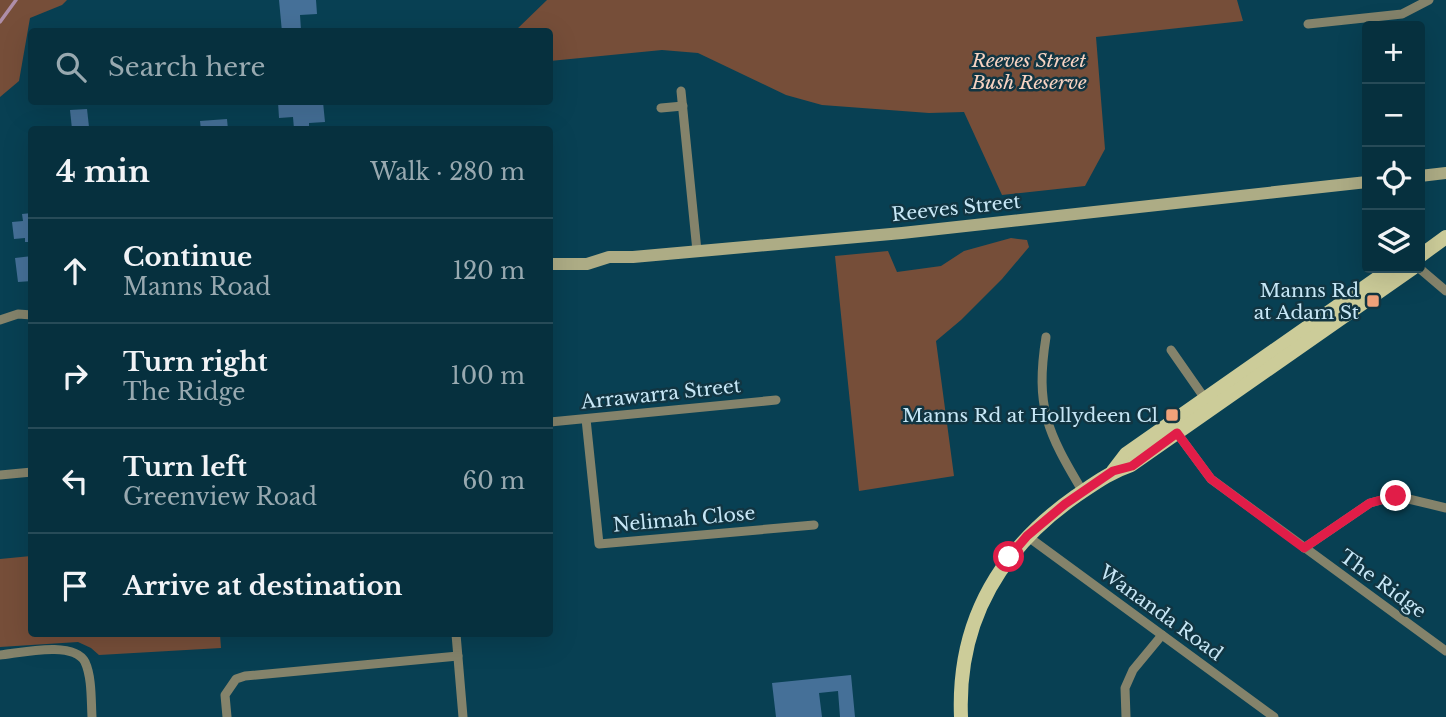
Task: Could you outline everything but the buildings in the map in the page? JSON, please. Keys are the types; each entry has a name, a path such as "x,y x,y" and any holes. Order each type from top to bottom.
{"main road":[{"path":"1425,245 1446,230"},
{"path":"1425,253 1446,237"},
{"path":"1425,260 1446,244"},
{"path":"1113,471 1132,466 1177,433 1209,404 1385,273"},
{"path":"1359,291 1370,289 1395,273"},
{"path":"961,717 960,688 964,660 977,615 997,575 1027,536 1047,518 1113,471 1126,454 1209,404 1405,273"}],"street":[{"path":"1308,24 1379,18 1402,13 1429,0"},
{"path":"681,91 697,251"},
{"path":"661,108 683,106"},
{"path":"1425,175 1446,173"},
{"name":"Reeves Street","path":"553,264 587,264 609,257 902,233 1362,183"},
{"path":"1425,271 1446,291"},
{"path":"0,320 18,314 28,315"},
{"path":"1046,337 1041,371 1043,411 1059,453 1083,492"},
{"path":"1171,350 1209,404"},
{"name":"Arrawarra Street","path":"553,422 776,400"},
{"name":"Nelimah Close","path":"586,419 598,544 814,525"},
{"name":"The Ridge","path":"1177,433 1211,479 1446,651"},
{"path":"0,475 28,472"},
{"path":"1304,548 1370,503 1396,496 1446,508"},
{"name":"Wananda Road","path":"1027,536 1274,717"},
{"path":"1126,717 1125,688 1133,670 1162,635"},
{"path":"456,637 463,717"},
{"path":"0,655 63,649 75,652 85,662 92,717"},
{"path":"227,717 225,695 236,679 245,676 458,656"}],"green space":[{"path":"0,0 67,0 62,5 30,18 19,81 0,97"},
{"name":"Reeves Street Bush Reserve","path":"547,0 1237,0 1243,21 1096,37 1105,149 1085,186 1002,195 964,112 929,113 822,105 786,95 698,53 662,50 553,61 553,28 518,28"},
{"path":"1011,238 1027,240 1029,247 1002,279 936,341 954,476 859,491 835,256 888,251 897,272 941,266 964,251"},
{"path":"28,556 28,637 220,637 221,648 99,655 78,642 0,647 0,559"}],"waterway":[{"path":"0,22 16,0"}],"place":[{"name":"Manns Rd at Adam St","path":"1373,301"},
{"name":"Manns Rd at Hollydeen Cl","path":"1172,415"}],"route":[{"path":"1009,557 1027,536 1065,504 1113,471 1132,466 1177,433 1211,479 1304,548 1370,503 1396,496"}]}
